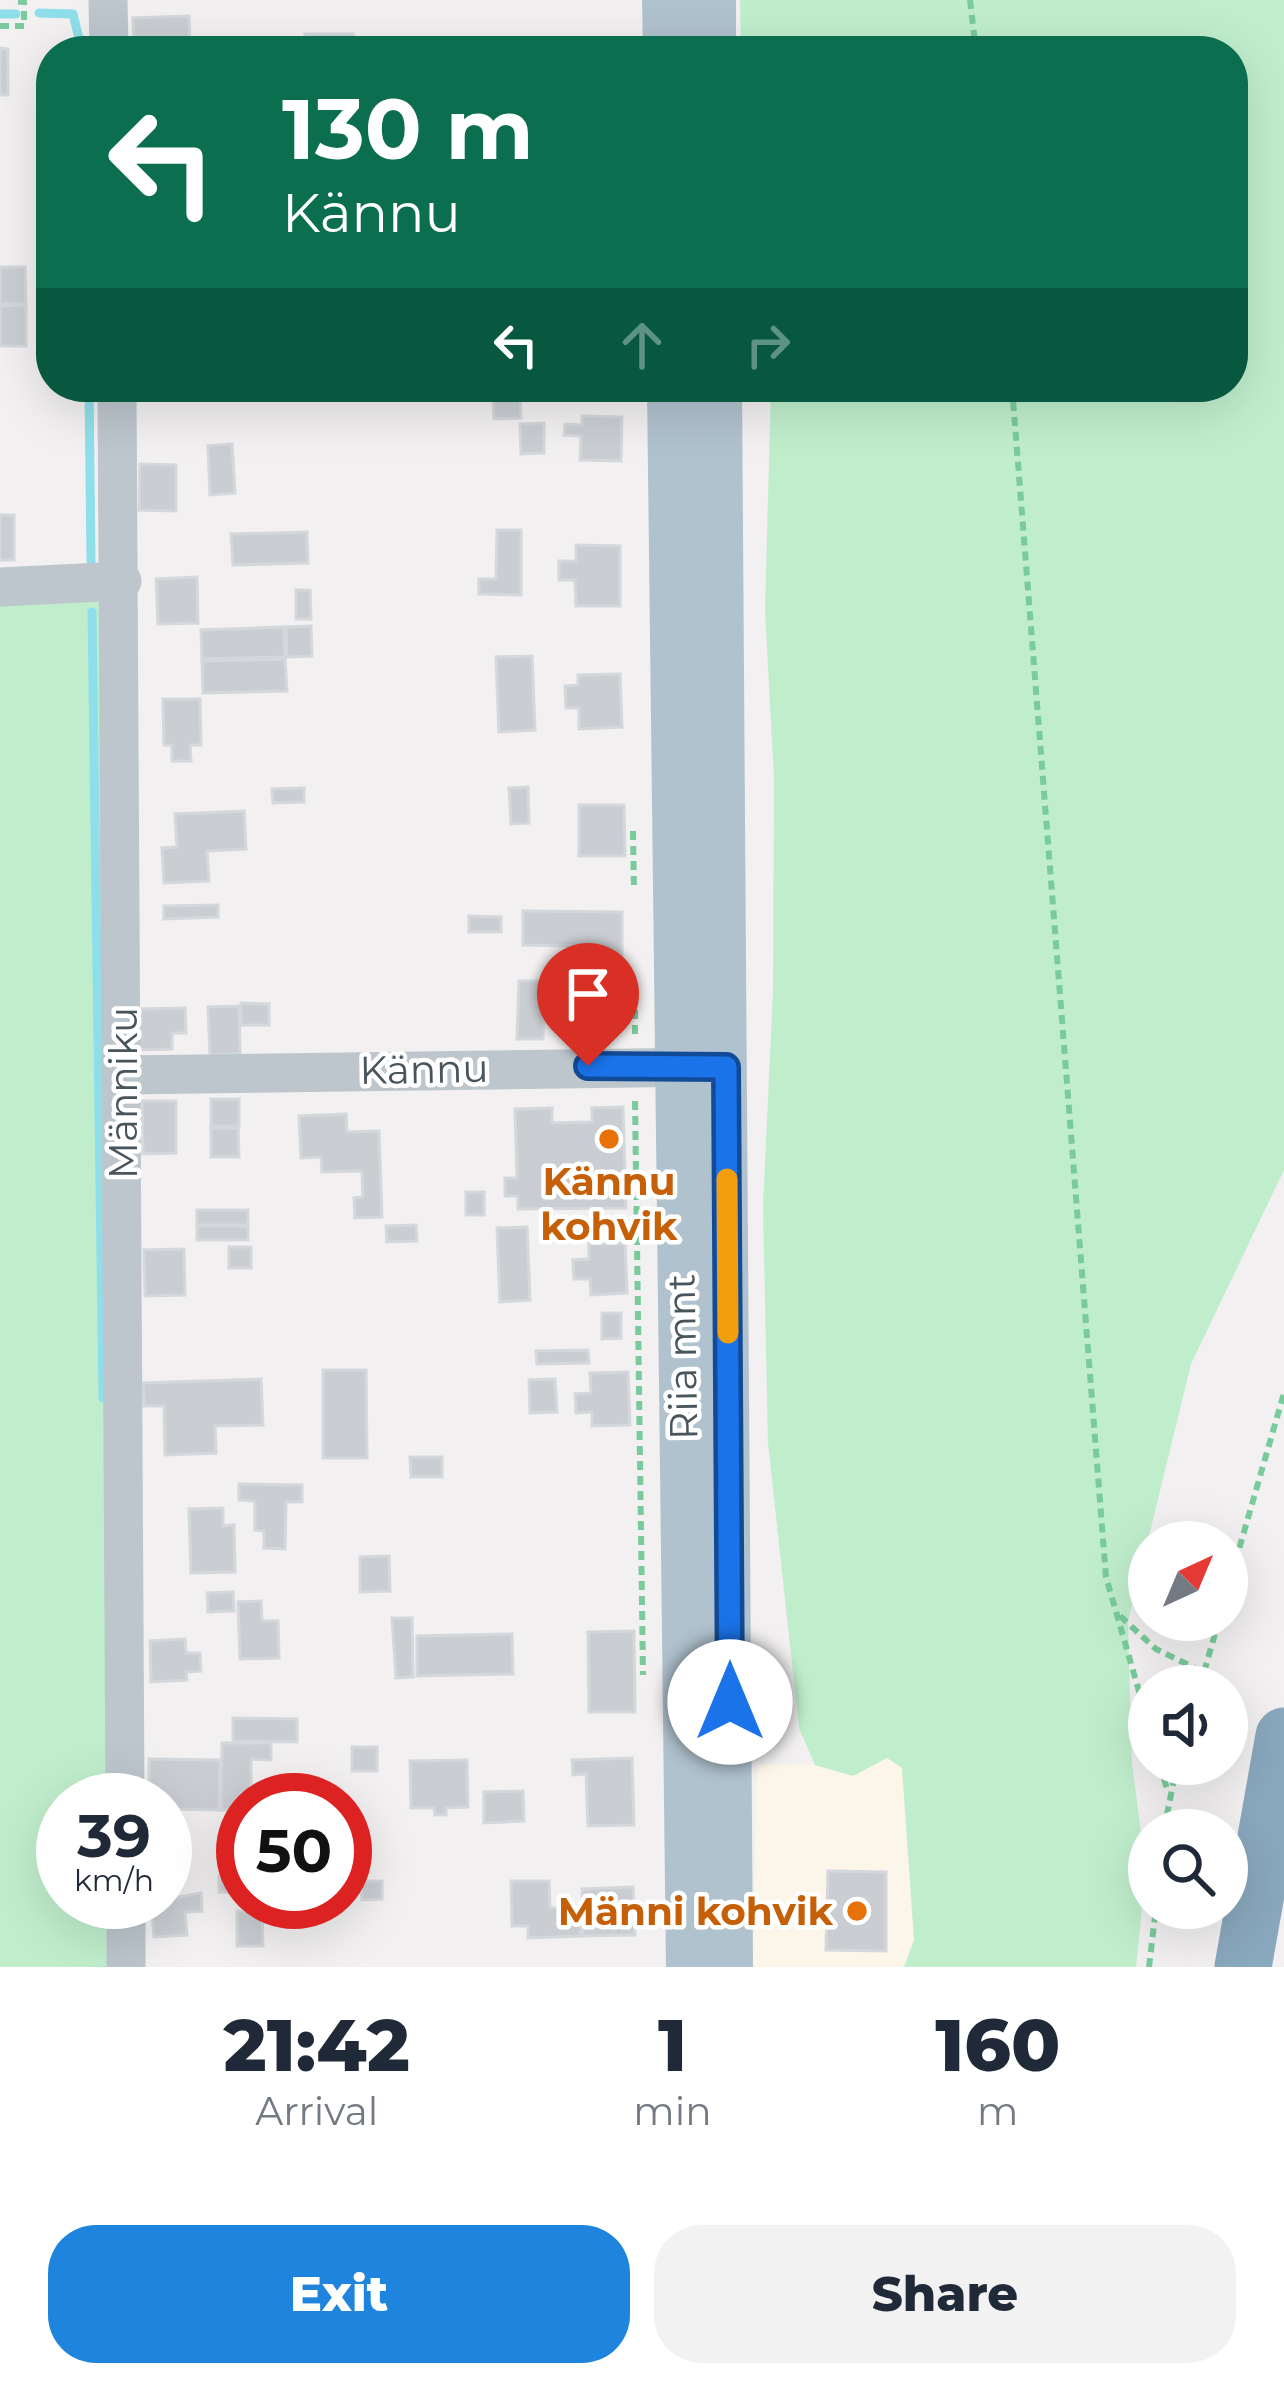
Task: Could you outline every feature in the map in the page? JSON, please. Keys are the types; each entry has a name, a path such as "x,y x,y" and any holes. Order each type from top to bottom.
{"highway":[{"path":"1249,1950 1284,1736"}],"main road":[{"path":"666,0 667,36"},
{"path":"712,0 712,36"},
{"name":"Riia mnt","path":"671,402 690,1967"},
{"name":"Riia mnt","path":"718,402 729,1967"}],"street":[{"path":"108,0 109,36"},
{"name":"Männiku","path":"117,402 122,581 125,1773"},
{"path":"0,587 122,581"},
{"name":"Kännu","path":"122,1075 726,1067"},
{"path":"126,1929 126,1967"}],"path":[{"path":"970,0 974,36"},
{"path":"0,26 24,26 24,2 12,1"},
{"path":"1013,402 1106,1576 1132,1665"},
{"path":"1247,1521 1284,1393"},
{"path":"1117,1613 1156,1649 1189,1665"},
{"path":"1166,1785 1168,1794"},
{"path":"1166,1809 1171,1785"},
{"path":"1149,1967 1154,1929"}],"shaded area":[{"path":"887,1757 902,1768 913,1881 914,1940 904,1967 753,1967 757,1764 815,1765 853,1776"}],"green space":[{"path":"740,0 1284,0 1284,1170 1191,1364 1153,1521 1128,1521 1128,1785 1135,1785 1138,1809 1128,1809 1128,1929 1140,1929 1136,1967 904,1967 914,1940 902,1768 887,1758 853,1776 815,1765 799,1728 768,1443 763,1207 773,991 774,779 765,610 771,402 1248,402 1248,36 741,36"},
{"path":"108,597 119,1773 36,1773 36,1929 118,1929 118,1967 0,1967 0,603"}],"building":[{"path":"189,16 190,36 134,36 133,18"},
{"path":"305,34 353,36 305,36"},
{"path":"0,48 8,49 8,95 0,95"},
{"path":"0,267 25,267 26,304 0,304"},
{"path":"26,305 26,346 0,346 0,306"},
{"path":"493,402 520,402 521,418 494,419"},
{"path":"582,416 622,417 621,461 580,460 581,436 564,435 565,424 582,425"},
{"path":"544,423 544,453 521,454 520,424"},
{"path":"232,444 235,493 210,495 208,446"},
{"path":"140,464 176,465 176,511 139,510"},
{"path":"0,515 14,515 14,560 0,560"},
{"path":"497,530 521,530 521,595 479,594 479,579 496,579"},
{"path":"307,532 308,563 233,565 231,534"},
{"path":"576,545 620,546 620,606 576,606 575,580 559,580 559,561 576,561"},
{"path":"197,577 198,623 158,624 156,579"},
{"path":"296,590 310,590 311,619 296,619"},
{"path":"311,626 312,656 287,657 286,627"},
{"path":"284,627 285,657 202,659 201,630"},
{"path":"532,656 535,730 499,732 496,657"},
{"path":"285,659 287,691 203,693 202,661"},
{"path":"620,674 622,727 579,729 579,708 566,708 565,686 578,685 578,675"},
{"path":"163,699 200,699 201,745 190,745 191,761 172,761 172,745 164,745"},
{"path":"528,787 529,823 511,824 509,788"},
{"path":"304,788 304,802 273,803 272,789"},
{"path":"579,805 624,805 625,856 579,856"},
{"path":"244,811 246,849 207,851 209,881 164,883 162,848 177,847 175,814"},
{"path":"218,905 218,917 164,919 164,906"},
{"path":"523,911 622,912 622,966 570,966 570,946 523,945"},
{"path":"469,916 501,917 501,932 469,932"},
{"path":"519,981 544,981 543,1039 517,1039"},
{"path":"241,1003 269,1004 269,1025 241,1025"},
{"path":"239,1006 240,1054 210,1055 208,1007"},
{"path":"185,1008 186,1033 172,1033 172,1049 137,1050 136,1009"},
{"path":"211,1099 239,1099 239,1126 211,1126"},
{"path":"142,1101 176,1101 176,1153 143,1154"},
{"path":"623,1107 626,1208 518,1209 518,1196 505,1196 505,1178 517,1178 515,1109 552,1108 552,1123 592,1122 592,1108"},
{"path":"346,1114 347,1132 379,1131 382,1217 355,1218 354,1198 363,1197 362,1171 322,1172 321,1157 301,1158 299,1116"},
{"path":"211,1128 238,1128 239,1157 211,1157"},
{"path":"466,1192 484,1192 484,1215 466,1215"},
{"path":"197,1210 248,1210 248,1225 197,1225"},
{"path":"416,1225 417,1241 387,1242 386,1226"},
{"path":"197,1226 248,1226 248,1240 197,1240"},
{"path":"527,1227 530,1300 500,1302 497,1228"},
{"path":"625,1243 627,1293 591,1295 590,1279 574,1279 573,1260 589,1259 589,1244"},
{"path":"229,1247 251,1247 251,1268 229,1268"},
{"path":"184,1249 185,1295 145,1296 144,1250"},
{"path":"602,1313 621,1313 621,1338 602,1339"},
{"path":"588,1350 589,1363 537,1364 536,1351"},
{"path":"323,1370 366,1370 367,1458 323,1458"},
{"path":"628,1372 630,1425 592,1426 592,1412 576,1413 575,1394 591,1393 590,1373"},
{"path":"261,1379 263,1425 215,1426 216,1453 165,1455 164,1406 144,1406 143,1383"},
{"path":"555,1379 557,1412 530,1413 529,1380"},
{"path":"410,1457 442,1457 442,1477 411,1477"},
{"path":"239,1484 302,1485 302,1502 286,1502 285,1549 264,1548 264,1531 255,1530 255,1501 239,1500"},
{"path":"223,1508 223,1526 234,1525 235,1572 191,1573 189,1509"},
{"path":"389,1556 390,1591 360,1592 360,1557"},
{"path":"233,1592 234,1611 208,1612 207,1593"},
{"path":"261,1601 262,1621 278,1621 279,1658 240,1659 238,1602"},
{"path":"392,1618 412,1618 413,1677 396,1678"},
{"path":"634,1631 635,1712 589,1712 588,1632"},
{"path":"512,1634 513,1674 417,1676 417,1636"},
{"path":"185,1639 186,1653 200,1653 201,1671 186,1672 187,1680 151,1682 150,1641"},
{"path":"233,1718 297,1719 297,1742 233,1741"},
{"path":"222,1743 271,1743 271,1760 251,1759 251,1773 222,1773"},
{"path":"352,1747 377,1747 377,1771 352,1771"},
{"path":"632,1758 634,1825 588,1826 586,1774 573,1775 572,1760"},
{"path":"149,1759 220,1760 216,1810 192,1810 192,1773 149,1773"},
{"path":"467,1760 468,1807 446,1808 446,1815 435,1815 434,1808 411,1808 410,1761"},
{"path":"523,1791 524,1821 484,1823 484,1792"},
{"name":"Männi kohvik","path":"828,1871 886,1872 886,1951 826,1950"},
{"path":"372,1881 382,1881 382,1899 372,1900"},
{"path":"511,1881 549,1881 550,1908 581,1908 581,1936 528,1938 528,1926 512,1926"},
{"path":"633,1887 635,1935 583,1936 582,1889"},
{"path":"201,1893 202,1911 192,1912 192,1895"},
{"path":"153,1929 186,1929 187,1935 154,1937"},
{"path":"237,1929 263,1929 263,1946 237,1946"}],"waterway":[{"path":"39,13 73,14 78,36"},
{"path":"0,14 16,14"},
{"path":"89,402 91,561"},
{"path":"92,612 103,1398"}],"slow traffic":[{"path":"727,1179 728,1333"}],"place":[{"name":"Kännu kohvik","path":"609,1139"},
{"name":"Männi kohvik","path":"857,1911"}],"route":[{"path":"588,1066 726,1067 730,1702"}]}
